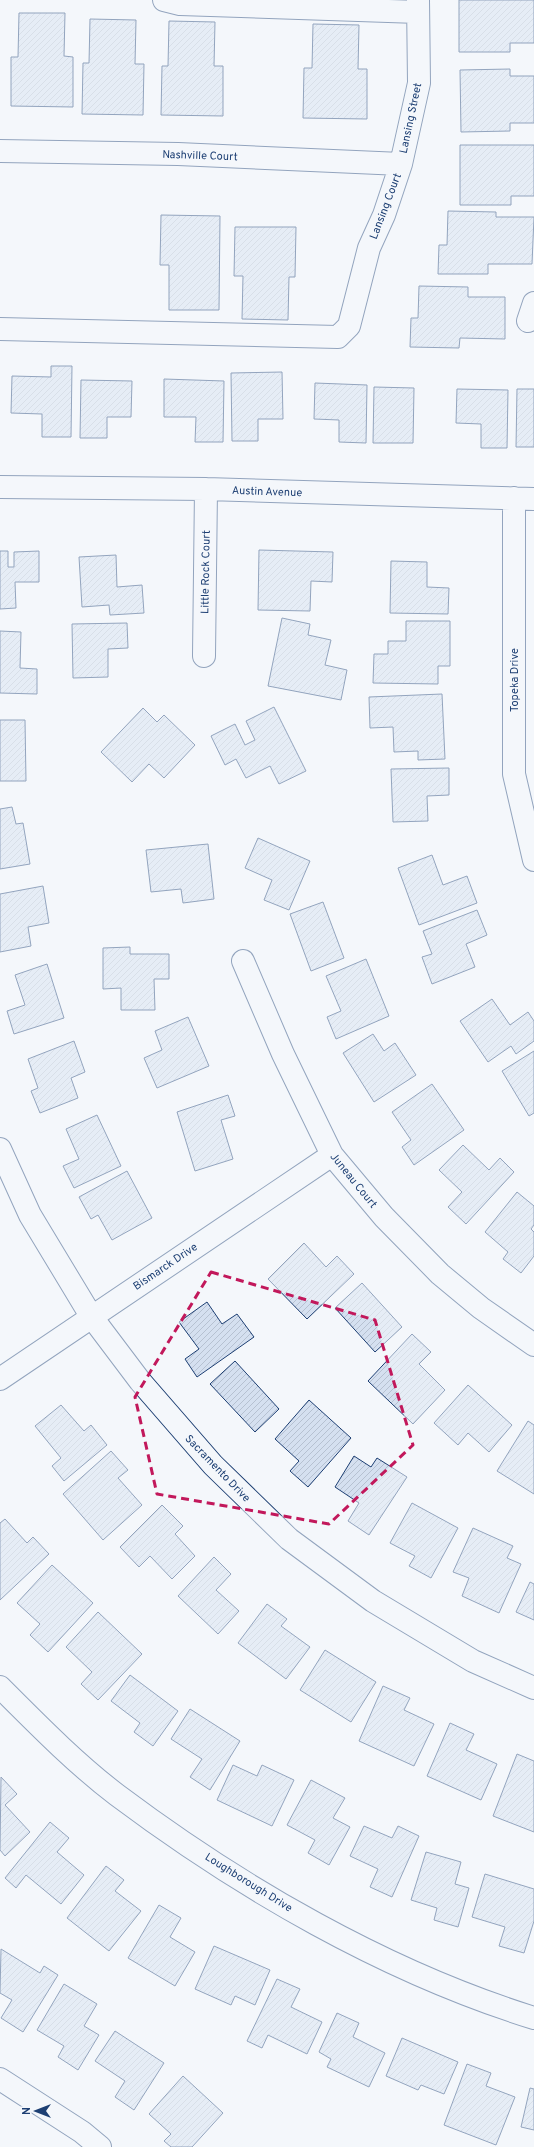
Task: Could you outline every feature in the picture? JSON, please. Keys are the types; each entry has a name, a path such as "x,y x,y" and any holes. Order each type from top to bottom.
{"street":[{"path":"164,0 180,4 418,6"},
{"name":"Lansing Street","path":"401,164 419,83 418,6"},
{"name":"Nashville Court","path":"0,151 178,154 401,164"},
{"name":"Lansing Court","path":"0,329 338,337 349,326 369,248 384,215 401,164"},
{"name":"Austin Avenue","path":"0,487 206,489 524,498"},
{"name":"Little Rock Court","path":"204,656 206,489"},
{"name":"Topeka Drive","path":"524,498 514,774 534,860"},
{"name":"Juneau Court","path":"243,961 283,1054 332,1155 384,1217 440,1274 481,1308 534,1345"},
{"name":"Sacramento Drive","path":"0,1149 30,1215 92,1316 140,1381 213,1465 289,1539 374,1601 473,1661 534,1688"},
{"name":"Bismarck Drive","path":"0,1379 332,1155"},
{"name":"Loughborough Drive","path":"0,1687 51,1738 117,1794 261,1892 341,1937 429,1980 534,2018"},
{"path":"0,2079 82,2132 100,2147"}],"highlighted area":[{"path":"211,1272 375,1320 413,1445 329,1524 157,1494 135,1397"}],"building":[{"path":"459,0 534,0 534,43 510,43 510,52 459,52"},
{"path":"19,13 65,13 64,56 73,57 73,107 11,106 11,57 18,57"},
{"path":"90,19 136,20 135,64 144,64 143,115 82,114 83,63 89,63"},
{"path":"169,21 215,22 214,66 223,66 223,116 161,115 162,66 168,66"},
{"path":"313,24 359,25 358,69 367,69 367,119 303,118 304,68 312,68"},
{"path":"510,69 510,76 534,76 534,123 510,123 510,131 461,132 460,70"},
{"path":"460,145 534,145 534,196 511,196 511,205 460,205"},
{"path":"448,211 496,212 496,217 534,217 532,264 488,264 488,274 438,274 439,245 447,245"},
{"path":"161,215 220,216 219,310 169,310 169,265 160,265"},
{"path":"235,227 296,227 295,277 289,277 288,320 242,319 243,276 234,276"},
{"path":"419,286 468,287 468,297 505,297 505,339 460,338 459,348 410,347 411,318 418,318"},
{"path":"51,366 72,366 71,437 42,437 42,414 11,413 12,376 51,377"},
{"path":"282,372 283,419 258,419 258,441 232,441 231,373"},
{"path":"164,379 224,381 223,442 195,442 196,417 164,417"},
{"path":"81,380 132,381 131,417 107,417 107,438 80,438"},
{"path":"315,383 367,385 366,443 339,442 339,420 314,419"},
{"path":"374,387 414,388 413,443 373,443"},
{"path":"457,389 508,390 507,448 481,448 481,424 456,423"},
{"path":"517,389 534,389 534,447 516,447"},
{"path":"259,550 333,552 332,582 311,581 310,611 258,610"},
{"path":"0,551 8,551 8,567 14,567 14,552 39,551 39,582 15,582 16,608 0,609"},
{"path":"116,555 117,587 142,585 144,613 110,615 109,605 82,607 79,557"},
{"path":"391,561 427,562 427,587 449,588 448,614 390,613"},
{"path":"282,618 310,624 308,635 331,640 325,665 347,670 341,700 268,686"},
{"path":"406,621 450,621 450,666 438,666 438,684 373,683 374,654 388,654 388,641 406,641"},
{"path":"127,623 128,648 108,649 108,677 73,678 72,624"},
{"path":"0,631 21,632 20,668 37,669 37,694 0,693"},
{"path":"442,694 445,759 418,760 418,751 394,752 393,727 370,728 369,697"},
{"path":"274,707 306,771 279,784 270,766 246,778 236,759 225,765 211,736 235,724 245,745 255,740 246,721"},
{"path":"143,708 157,722 164,715 195,745 164,778 149,764 132,782 101,752"},
{"path":"0,720 25,720 26,781 0,781"},
{"path":"449,768 449,795 427,796 428,821 393,822 391,769"},
{"path":"12,807 16,824 23,823 30,864 0,869 0,809"},
{"path":"258,838 310,861 289,910 264,900 272,880 245,868"},
{"path":"208,844 214,899 183,903 181,889 151,892 146,850"},
{"path":"432,855 443,885 467,876 477,903 419,925 398,868"},
{"path":"43,886 49,923 28,927 31,946 0,952 0,894"},
{"path":"323,902 344,958 311,971 290,914"},
{"path":"477,910 487,935 466,944 475,967 432,984 422,957 432,954 423,931"},
{"path":"130,947 130,954 169,954 169,979 154,979 155,1010 121,1010 121,988 103,989 103,948"},
{"path":"366,959 389,1016 336,1039 327,1017 341,1011 326,976"},
{"path":"47,964 64,1018 14,1034 7,1011 25,1005 15,975"},
{"path":"492,999 510,1025 528,1012 534,1021 534,1041 516,1054 511,1046 488,1062 460,1021"},
{"path":"188,1017 209,1066 157,1088 144,1058 162,1050 155,1031"},
{"path":"373,1034 384,1051 395,1043 416,1075 374,1102 343,1053"},
{"path":"74,1041 85,1072 71,1078 78,1098 40,1113 31,1091 38,1088 28,1059"},
{"path":"534,1051 534,1113 529,1116 502,1071"},
{"path":"432,1084 464,1130 414,1165 402,1147 411,1140 392,1112"},
{"path":"228,1095 235,1116 221,1120 233,1159 195,1171 177,1112"},
{"path":"97,1115 121,1166 74,1188 63,1166 79,1159 66,1129"},
{"path":"463,1145 489,1170 500,1158 514,1172 466,1224 448,1207 462,1192 439,1170"},
{"path":"127,1171 152,1218 112,1240 98,1215 91,1219 79,1197"},
{"path":"517,1192 534,1206 534,1225 531,1229 534,1232 534,1256 521,1273 503,1259 508,1252 485,1232"},
{"path":"304,1243 326,1267 337,1256 354,1274 307,1319 268,1279"},
{"path":"362,1283 402,1327 375,1352 335,1308"},
{"path":"207,1302 222,1324 237,1314 254,1337 197,1377 185,1359 199,1349 179,1322"},
{"path":"412,1334 431,1352 419,1364 445,1390 413,1424 368,1381"},
{"path":"235,1361 279,1409 255,1432 210,1384"},
{"path":"468,1385 512,1425 489,1452 468,1433 458,1445 434,1423"},
{"path":"309,1400 351,1438 308,1487 290,1471 299,1461 275,1439"},
{"path":"61,1405 84,1431 91,1425 107,1445 64,1481 52,1466 61,1458 35,1426"},
{"path":"528,1421 534,1425 534,1494 497,1471"},
{"path":"111,1451 128,1470 118,1478 142,1505 103,1540 63,1494"},
{"path":"354,1456 371,1467 377,1458 407,1477 369,1535 348,1521 359,1503 335,1487"},
{"path":"412,1503 458,1528 431,1578 409,1566 415,1556 390,1543"},
{"path":"162,1505 183,1526 175,1534 195,1556 172,1579 150,1556 139,1567 120,1547"},
{"path":"5,1519 27,1543 33,1537 49,1554 0,1600 0,1523"},
{"path":"473,1528 513,1546 507,1558 521,1564 499,1613 462,1596 469,1578 453,1572"},
{"path":"214,1557 231,1574 216,1590 239,1611 218,1634 178,1596"},
{"path":"52,1565 93,1603 48,1652 30,1635 40,1624 17,1603"},
{"path":"530,1582 534,1584 534,1620 516,1612"},
{"path":"267,1604 287,1619 281,1626 310,1647 286,1679 238,1643"},
{"path":"98,1612 142,1654 98,1700 81,1684 92,1672 66,1647"},
{"path":"325,1650 376,1682 351,1722 300,1690"},
{"path":"130,1675 178,1711 153,1746 134,1732 140,1723 111,1701"},
{"path":"383,1686 410,1698 404,1710 434,1724 414,1766 359,1741"},
{"path":"190,1709 240,1741 210,1790 190,1777 202,1759 171,1739"},
{"path":"450,1723 474,1734 466,1750 497,1764 481,1800 427,1776"},
{"path":"517,1754 534,1761 534,1832 493,1816"},
{"path":"233,1765 257,1776 262,1765 294,1780 272,1826 217,1800"},
{"path":"1,1777 17,1794 5,1805 30,1832 5,1856 0,1850"},
{"path":"311,1780 345,1798 333,1818 350,1827 329,1865 308,1853 315,1840 287,1825"},
{"path":"50,1822 69,1838 57,1852 84,1875 61,1904 26,1875 16,1888 5,1878"},
{"path":"364,1826 392,1838 398,1826 419,1836 392,1897 370,1887 378,1869 350,1856"},
{"path":"426,1852 461,1862 455,1884 469,1888 458,1927 434,1920 437,1908 411,1900"},
{"path":"106,1866 124,1880 115,1891 141,1911 109,1951 67,1918"},
{"path":"485,1874 534,1889 534,1921 524,1953 499,1946 505,1927 472,1917"},
{"path":"159,1905 181,1918 170,1937 195,1952 175,1986 128,1958"},
{"path":"214,1946 270,1970 255,2005 235,1996 231,2005 195,1989"},
{"path":"1,1949 40,1973 44,1966 58,1975 23,2032 1,2018 12,2000 0,1993"},
{"path":"277,1979 300,1989 291,2007 322,2022 307,2054 268,2035 262,2048 247,2041"},
{"path":"64,1984 97,2004 84,2026 99,2035 78,2070 58,2057 64,2046 37,2030"},
{"path":"337,2013 359,2023 353,2037 385,2053 369,2087 327,2067 331,2059 319,2052"},
{"path":"115,2031 164,2063 134,2110 115,2097 125,2081 95,2061"},
{"path":"402,2038 458,2062 444,2094 421,2085 418,2090 386,2076"},
{"path":"467,2064 491,2073 486,2086 515,2097 496,2145 444,2125"},
{"path":"183,2076 223,2113 192,2147 171,2147 164,2141 171,2134 149,2114"},
{"path":"530,2088 534,2089 534,2130 521,2127"}]}
